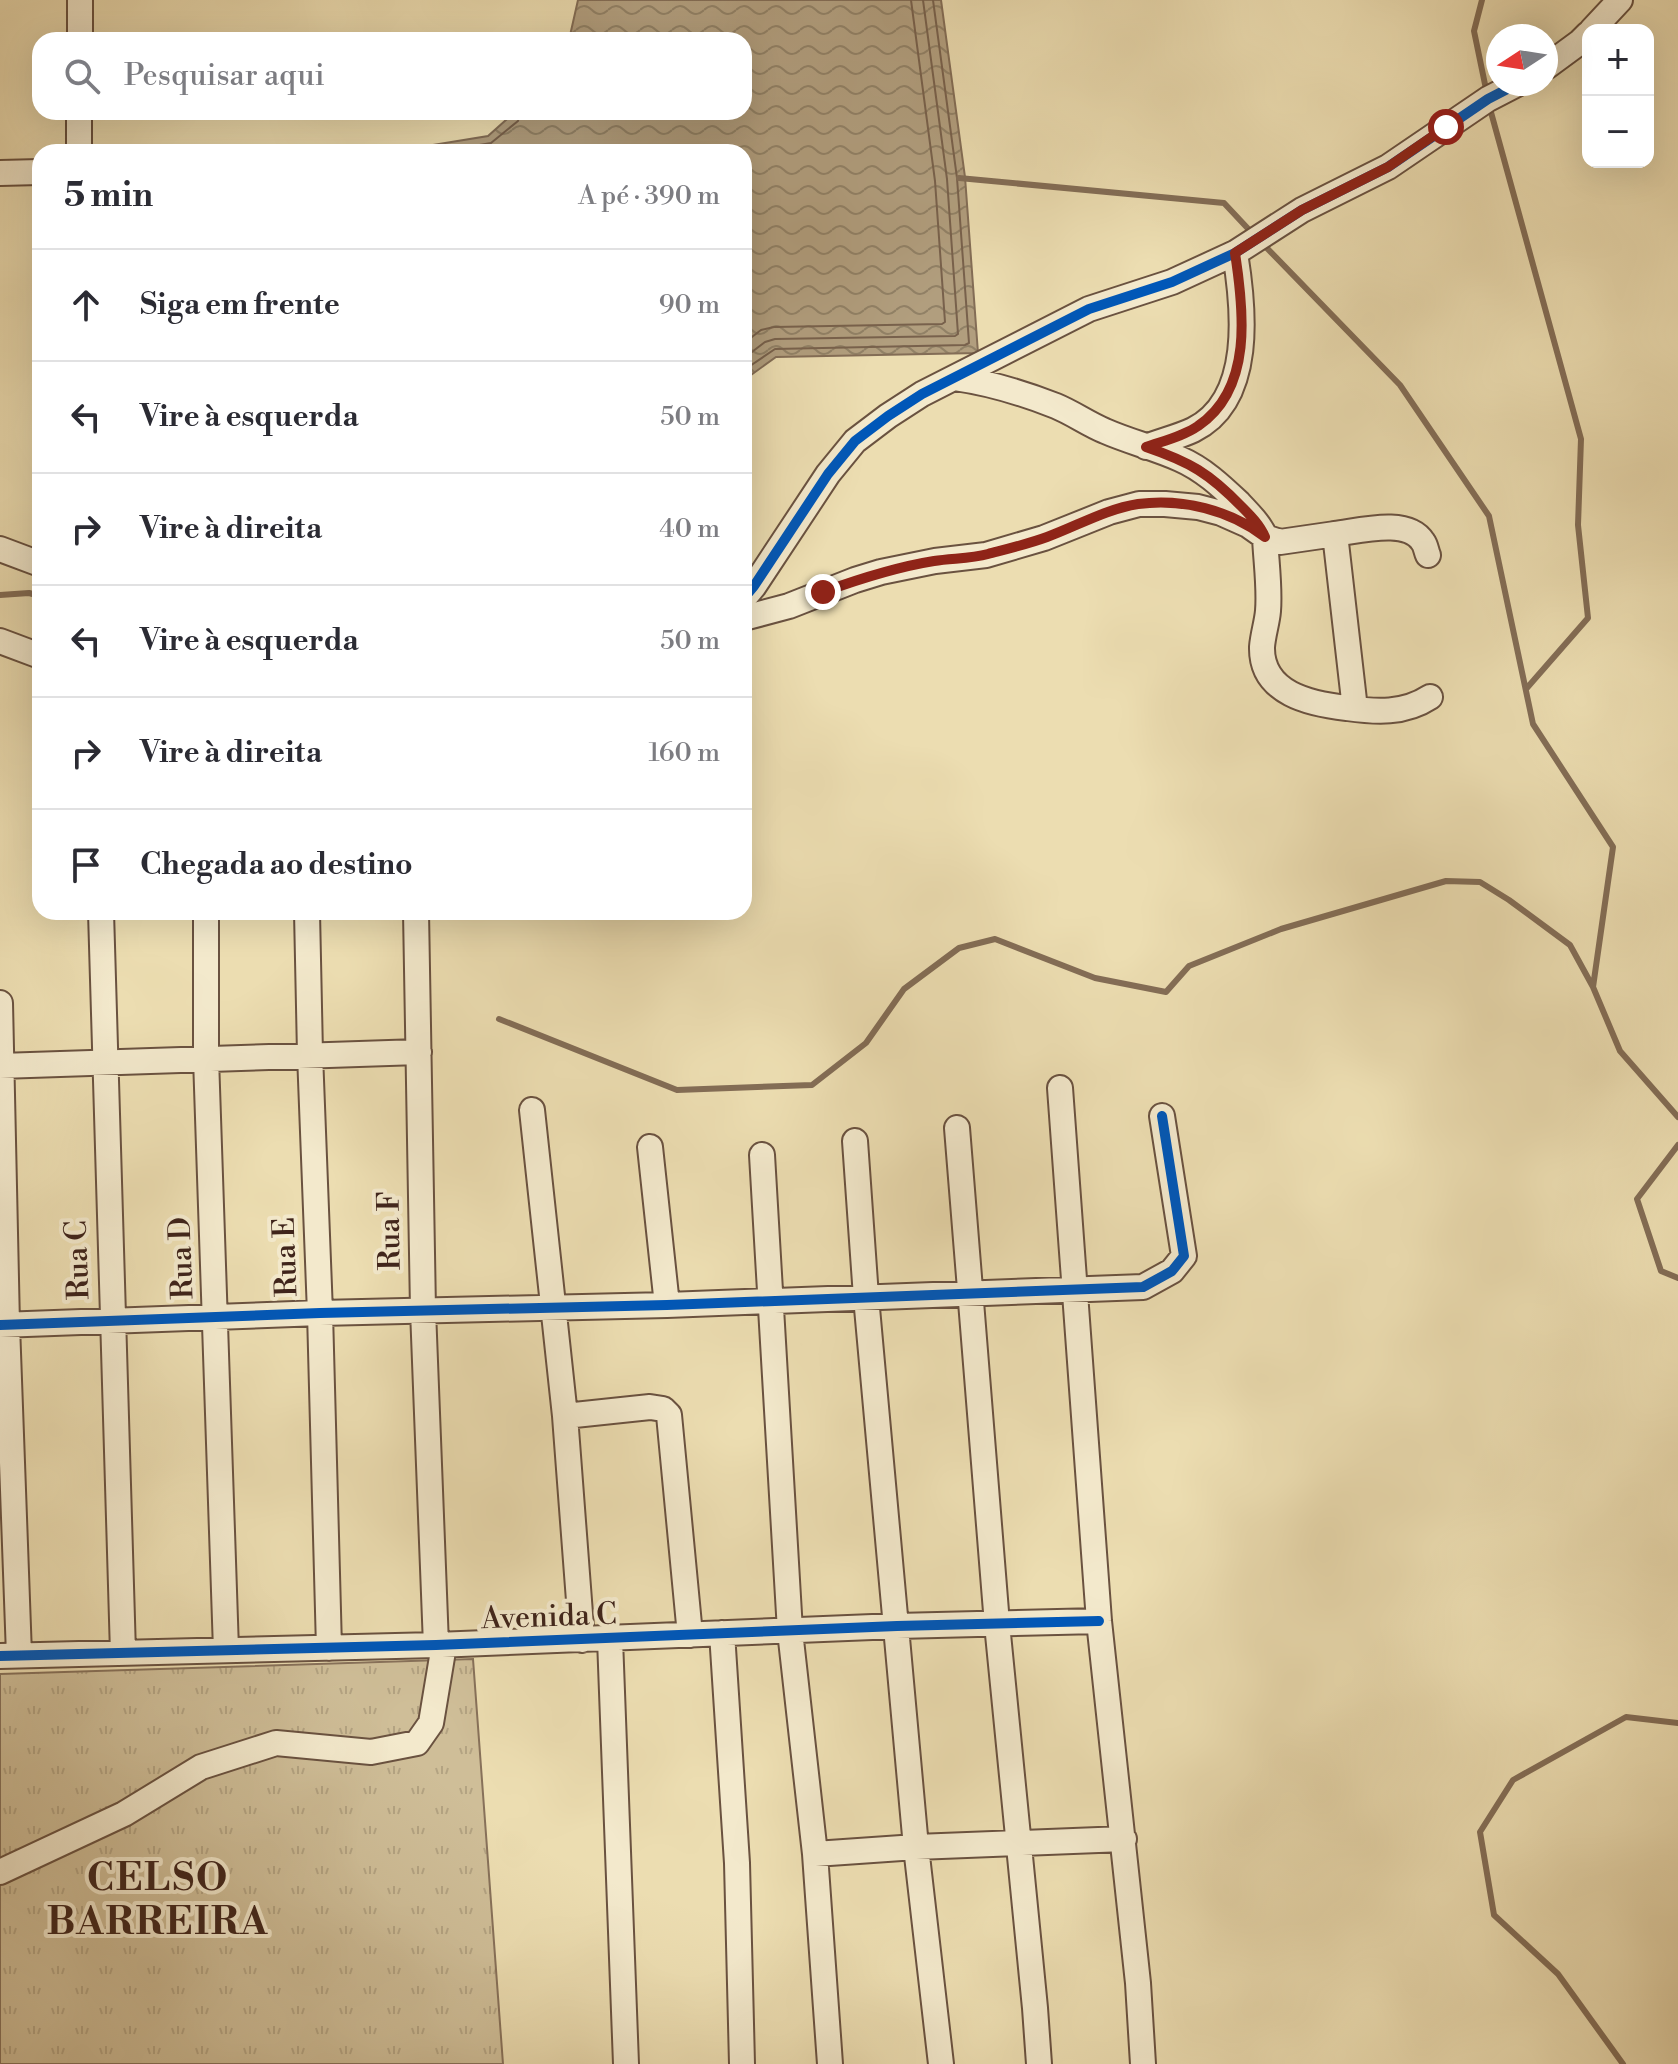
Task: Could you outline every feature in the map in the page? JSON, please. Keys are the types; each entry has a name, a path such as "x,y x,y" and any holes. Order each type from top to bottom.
{"street":[{"path":"80,0 80,32"},
{"path":"1598,24 1620,0"},
{"path":"1558,58 1582,40"},
{"path":"752,588 828,474 855,441 888,416 1089,309 1172,282 1235,253 1302,210 1388,167 1494,96"},
{"path":"79,120 79,144"},
{"path":"0,173 32,172"},
{"path":"1146,447 1195,429 1222,405 1233,384 1239,365 1242,314 1235,253"},
{"path":"955,378 1018,392 1057,407 1103,430 1182,460 1222,487 1248,513 1265,537 1268,613 1262,649 1268,671 1294,697 1372,712 1405,709 1430,697"},
{"path":"752,616 789,606 881,572 986,555 1139,504 1198,507 1234,518 1265,537 1280,542 1402,528 1414,533 1423,542 1428,555"},
{"path":"1335,534 1355,709"},
{"path":"0,549 32,561"},
{"path":"0,641 32,653"},
{"name":"Rua C","path":"101,920 123,1653"},
{"name":"Rua D","path":"206,920 206,1058 226,1650"},
{"name":"Rua E","path":"307,920 329,1648"},
{"name":"Rua F","path":"0,1872 124,1814 201,1767 276,1743 371,1752 417,1743 431,1723 440,1645 423,1310 416,920"},
{"path":"0,1003 10,1656"},
{"path":"1,1066 419,1052"},
{"path":"1060,1088 1099,1621 1124,1839 1143,2064"},
{"path":"532,1110 565,1416 582,1640"},
{"path":"4,1325 1143,1287 1172,1271 1184,1256 1162,1116"},
{"path":"957,1128 997,1624 1039,2064"},
{"path":"855,1141 866,1297 916,1847 941,2064"},
{"path":"650,1147 667,1305"},
{"path":"762,1155 790,1631 815,1854 830,2064"},
{"path":"565,1416 650,1407 663,1409 669,1415 690,1635"},
{"name":"Avenida C","path":"10,1656 440,1645 1099,1621"},
{"path":"722,1633 737,1863 742,2064"},
{"path":"610,1639 626,2064"},
{"path":"815,1854 1124,1839"}],"green space":[{"path":"473,1659 503,2064 0,2064 0,1674"}],"water":[{"path":"578,0 941,0 965,177 978,353 776,357 752,374 752,144 439,144 488,136 506,120 752,120 752,32 571,32"}],"waterway":[{"path":"1482,0 1474,31 1486,89"},
{"path":"1489,105 1581,439 1578,525 1588,618 1526,689"},
{"path":"959,178 1224,203 1253,234"},
{"path":"1261,242 1400,385 1489,516 1533,724 1613,847 1593,987 1620,1051 1678,1117"},
{"path":"0,595 32,594"},
{"path":"499,1019 677,1090 812,1085 866,1043 904,989 959,948 995,939 1095,978 1166,992 1189,966 1281,929 1446,881 1480,882 1509,900 1570,945 1593,987"},
{"path":"1678,1145 1637,1199 1661,1271 1678,1278"},
{"path":"1623,2064 1558,1974 1494,1915 1480,1832 1513,1780 1626,1717 1678,1723"}],"cycle path":[{"path":"752,588 828,474 855,441 888,416 922,394 1089,309 1172,282 1235,253 1302,210 1388,167 1494,96"},
{"path":"0,1325 1143,1287 1172,1271 1184,1256 1162,1116"},
{"path":"0,1656 436,1645 1099,1621"}],"district":[{"name":"CELSO BARREIRA","path":"158,1900"}],"route":[{"path":"823,592 881,572 986,555 1139,504 1198,507 1234,518 1265,537 1248,513 1201,470 1146,447 1195,429 1222,405 1233,384 1239,365 1242,314 1235,253 1302,210 1388,167 1446,127"}]}
